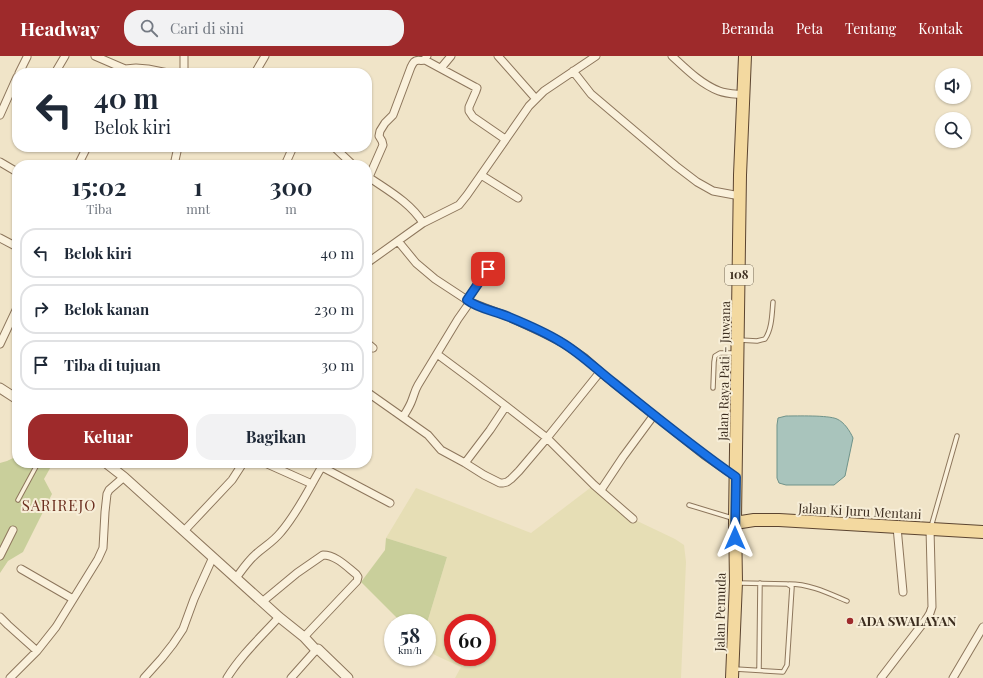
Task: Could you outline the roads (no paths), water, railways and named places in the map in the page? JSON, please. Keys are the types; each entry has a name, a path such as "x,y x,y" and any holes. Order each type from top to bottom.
{"main road":[{"name":"Jalan Raya Pati - Juwana","path":"736,495 740,196 745,56"},
{"name":"Jalan Pemuda","path":"733,673 736,582 736,495"},
{"name":"Jalan Ki Juru Mentani","path":"735,521 779,520 983,532"}],"street":[{"path":"58,68 65,56"},
{"path":"95,56 118,68"},
{"path":"184,56 184,68"},
{"path":"258,68 265,56"},
{"path":"441,68 451,56"},
{"path":"372,259 423,223 459,205 528,106 544,91 596,56"},
{"path":"672,56 710,87 721,92 744,95"},
{"path":"22,68 27,57"},
{"path":"372,168 383,145 379,136 380,131 393,115 415,61 422,61 426,58 441,68 475,86 476,91 469,107 470,112 473,116 505,139"},
{"path":"502,58 536,99"},
{"path":"573,72 591,94 697,182 713,191 740,196"},
{"path":"0,115 12,88"},
{"path":"339,152 348,160"},
{"path":"0,162 12,169"},
{"path":"481,175 518,198"},
{"path":"372,179 407,204 418,215 423,223"},
{"path":"0,238 12,244"},
{"path":"398,241 416,263 425,271 468,301 509,317 561,342 585,358 600,372 704,455 736,477"},
{"path":"403,417 413,399 414,391 488,269"},
{"path":"0,344 12,319"},
{"path":"437,354 547,438 633,519"},
{"path":"372,395 428,435 441,450 484,475 500,482 506,482 512,479 519,471 600,372"},
{"path":"0,388 12,396"},
{"path":"465,463 506,406"},
{"path":"601,490 654,415"},
{"path":"112,468 279,617 304,637 316,650 318,649 348,678"},
{"path":"184,531 232,480 240,468"},
{"path":"276,468 312,484"},
{"path":"236,578 256,554 270,544 282,532 321,468"},
{"path":"328,468 390,503"},
{"path":"10,678 37,651 56,627 98,559 103,548 107,494 109,490 124,477"},
{"path":"897,527 903,592"},
{"path":"881,678 927,618 932,607 930,529"},
{"path":"0,556 13,530"},
{"path":"262,602 323,555 333,557 356,574 358,577 357,581 304,637"},
{"path":"144,678 162,658 183,629 194,599 213,557"},
{"path":"21,569 73,599"},
{"path":"227,678 243,656 279,617"},
{"path":"2,623 37,651"},
{"path":"953,678 983,627"},
{"path":"291,678 316,650"}],"lane":[{"path":"738,340 757,341 764,339 768,334 772,318 773,302"},
{"path":"713,388 715,356 720,353 737,354"},
{"path":"930,529 957,436"},
{"path":"18,500 35,468"},
{"path":"690,505 735,521"},
{"path":"736,582 796,584 818,589 847,601"},
{"path":"759,670 760,583"},
{"path":"733,673 759,670 783,672 787,665 792,587 787,584"}],"water":[{"path":"786,416 827,417 840,420 844,424 853,438 845,476 834,485 786,485 779,483 777,478 777,425 778,418"}],"place":[{"name":"ADA SWALAYAN","path":"850,621"}],"district":[{"name":"SARIREJO","path":"59,506"}]}
